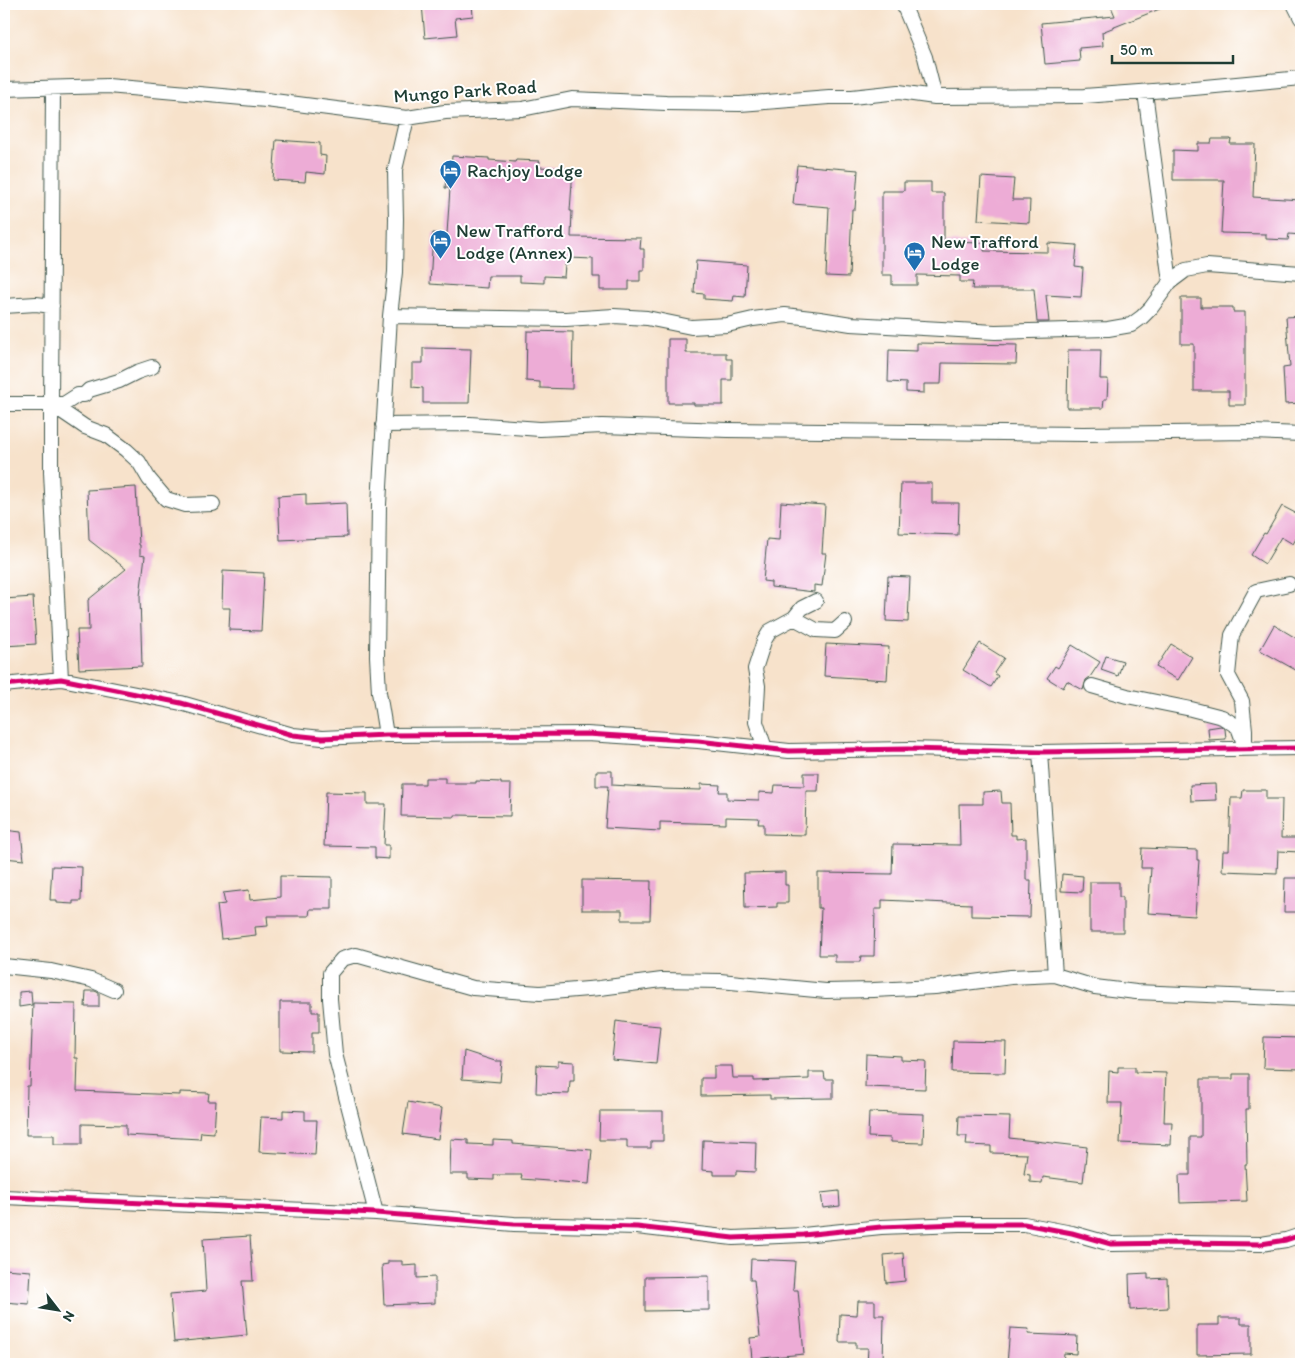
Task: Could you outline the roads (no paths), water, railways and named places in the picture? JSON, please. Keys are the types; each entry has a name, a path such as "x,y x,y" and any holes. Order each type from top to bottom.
{"street":[{"path":"903,4 925,57 935,97"},
{"path":"1294,4 1301,18"},
{"name":"Mungo Park Road","path":"4,89 108,86 266,100 407,118 445,112 522,109 572,99 740,104 899,92 935,97 1084,96 1301,78"},
{"path":"53,88 51,472 60,679"},
{"path":"1145,92 1170,282"},
{"path":"386,735 379,692 377,656 379,504 382,425 395,272 396,170 407,118"},
{"path":"390,316 566,319 614,316 647,318 691,327 726,325 785,315 851,324 995,332 1108,329 1130,325 1142,317 1170,282 1186,270 1207,266 1301,272"},
{"path":"4,306 36,304 52,306"},
{"path":"4,404 64,404 89,390 119,381 152,367"},
{"path":"51,404 85,427 106,435 126,450 139,462 149,479 166,499 186,505 213,504"},
{"path":"382,425 470,424 540,429 602,426 728,430 1084,434 1253,432 1301,434"},
{"path":"1245,749 1242,701 1228,675 1232,635 1256,591 1289,584"},
{"path":"765,748 756,722 758,686 756,669 764,642 770,631 794,618 802,608 816,601"},
{"path":"794,618 816,630 836,631 845,622"},
{"path":"4,685 60,679 181,703 293,735 322,738 386,735 588,734 789,751 1040,752 1301,748"},
{"path":"1092,686 1126,696 1222,717 1238,727 1245,749"},
{"path":"1040,752 1055,975"},
{"path":"376,1213 335,1054 330,999 330,973 342,959 356,955 473,988 540,993 662,980 720,981 826,991 935,987 1011,977 1055,975 1095,987 1136,992 1301,999"},
{"path":"4,966 51,971 91,980 114,990"},
{"path":"4,1198 376,1213 514,1224 637,1227 733,1238 960,1224 1024,1224 1072,1233 1111,1244 1261,1244 1286,1240 1301,1235"}],"place":[{"name":"Rachjoy Lodge","path":"451,189"},
{"name":"New Trafford Lodge (Annex)","path":"440,260"},
{"name":"New Trafford Lodge","path":"915,271"}]}
